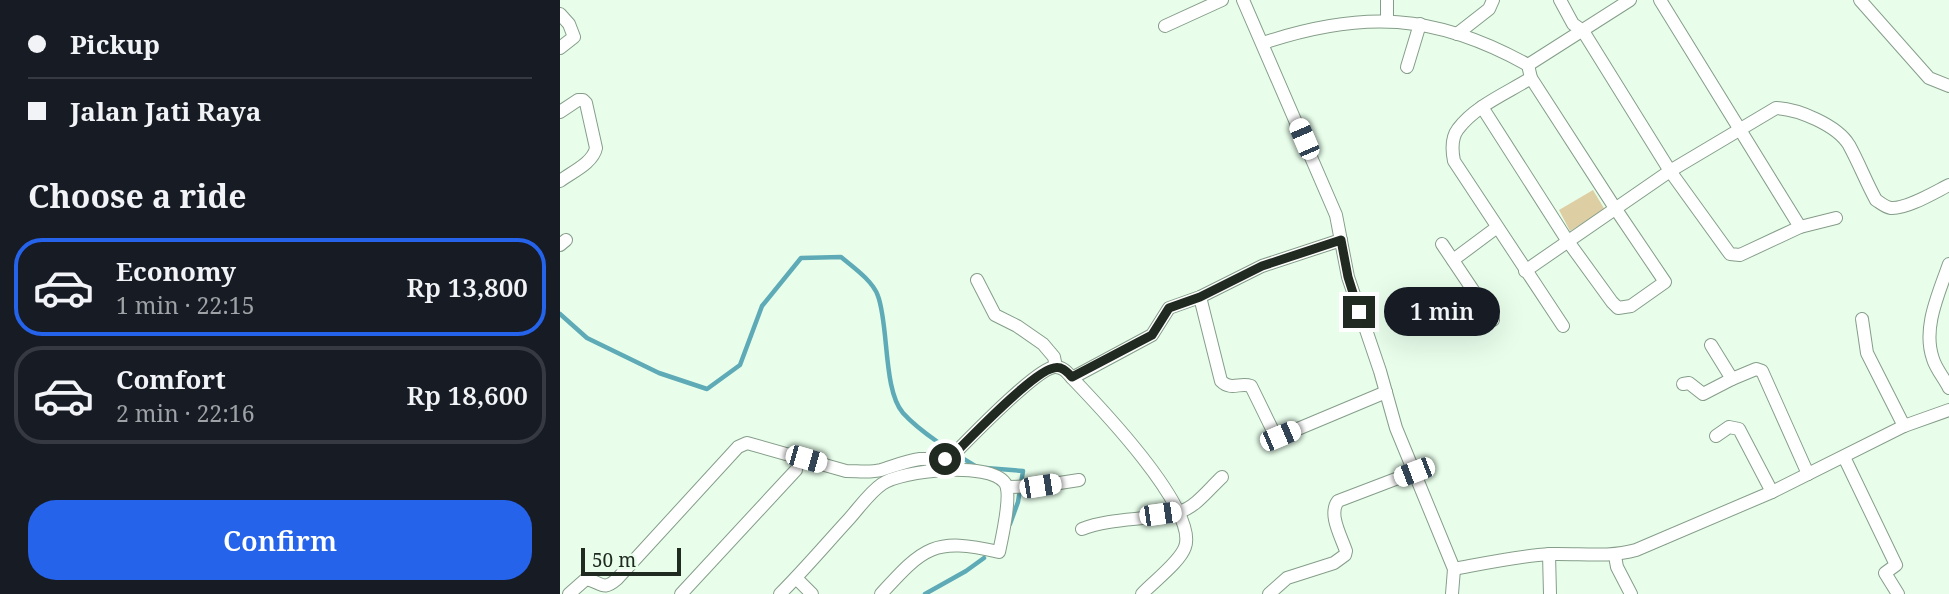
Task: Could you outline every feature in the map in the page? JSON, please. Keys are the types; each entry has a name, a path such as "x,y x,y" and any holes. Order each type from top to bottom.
{"street":[{"path":"1165,26 1222,0"},
{"path":"1243,0 1336,215 1348,277 1396,428 1454,569 1452,594"},
{"path":"1387,0 1387,20"},
{"path":"1457,34 1489,9 1493,0"},
{"path":"1560,0 1573,24 1583,31 1670,171 1730,254 1734,256 1800,228 1836,218"},
{"path":"1528,65 1630,0"},
{"path":"1660,0 1800,228"},
{"path":"1860,0 1929,78 1949,86"},
{"path":"560,14 569,24 574,37 560,48"},
{"path":"1263,43 1328,24 1387,20 1420,24 1457,34 1528,65"},
{"path":"1407,67 1420,24"},
{"path":"1482,107 1567,240 1618,308 1631,306 1665,282 1531,78 1528,65"},
{"path":"1531,78 1482,107 1457,130 1452,151 1454,162 1496,229 1563,326"},
{"path":"560,112 578,100 583,100 586,103 596,148 590,160 560,181"},
{"path":"1525,271 1670,171 1776,108 1799,111 1841,135 1849,145 1877,200 1893,208 1929,196 1949,185"},
{"path":"1453,260 1496,229"},
{"path":"1072,377 1152,335 1169,308 1200,297 1262,266 1341,240"},
{"path":"1442,244 1493,320"},
{"path":"1949,264 1933,312 1930,341 1933,360 1949,388"},
{"path":"977,280 997,316 1043,344 1054,357 1056,367"},
{"path":"1200,297 1221,381 1226,386 1251,386 1275,435 1280,436 1386,392"},
{"path":"1862,319 1867,353 1904,426"},
{"path":"1711,345 1732,379"},
{"path":"780,594 881,476 901,463 945,459 1044,372 1056,367 1065,370 1072,377 1137,449 1179,512 1187,536 1185,548 1142,594"},
{"path":"1683,383 1691,384 1703,394 1756,369 1762,371 1808,474"},
{"path":"1454,569 1549,554 1615,556 1662,541 1772,492 1904,426 1949,410"},
{"path":"1716,436 1729,428 1739,429 1772,492"},
{"path":"569,594 586,579 603,586 617,579 738,447 747,443 846,471 881,476 953,469 995,476 1012,486 1040,486 1079,480"},
{"path":"1844,457 1896,565 1885,573 1898,594"},
{"path":"681,594 796,470"},
{"path":"1269,594 1287,579 1334,564 1345,555 1334,515 1338,501 1414,472"},
{"path":"1082,529 1096,524 1179,512 1194,504 1222,477"},
{"path":"881,594 910,563 930,549 974,546 999,552 1012,486"},
{"path":"1549,554 1549,594"},
{"path":"1615,556 1617,567 1631,594"},
{"path":"796,578 812,594"}],"shaded area":[{"path":"1593,190 1605,210 1570,231 1559,210"}],"waterway":[{"path":"560,314 587,338 659,373 707,389 740,365 762,306 801,258 841,257 867,280 878,296 892,389 903,413 928,435 977,467"},
{"path":"986,468 1023,471 1018,502 1010,524"},
{"path":"925,594 984,558"}],"route":[{"path":"945,459 953,455 1048,369 1056,367 1065,370 1072,377 1152,335 1169,308 1200,297 1226,282 1272,262 1341,240 1348,277 1359,312"}]}
